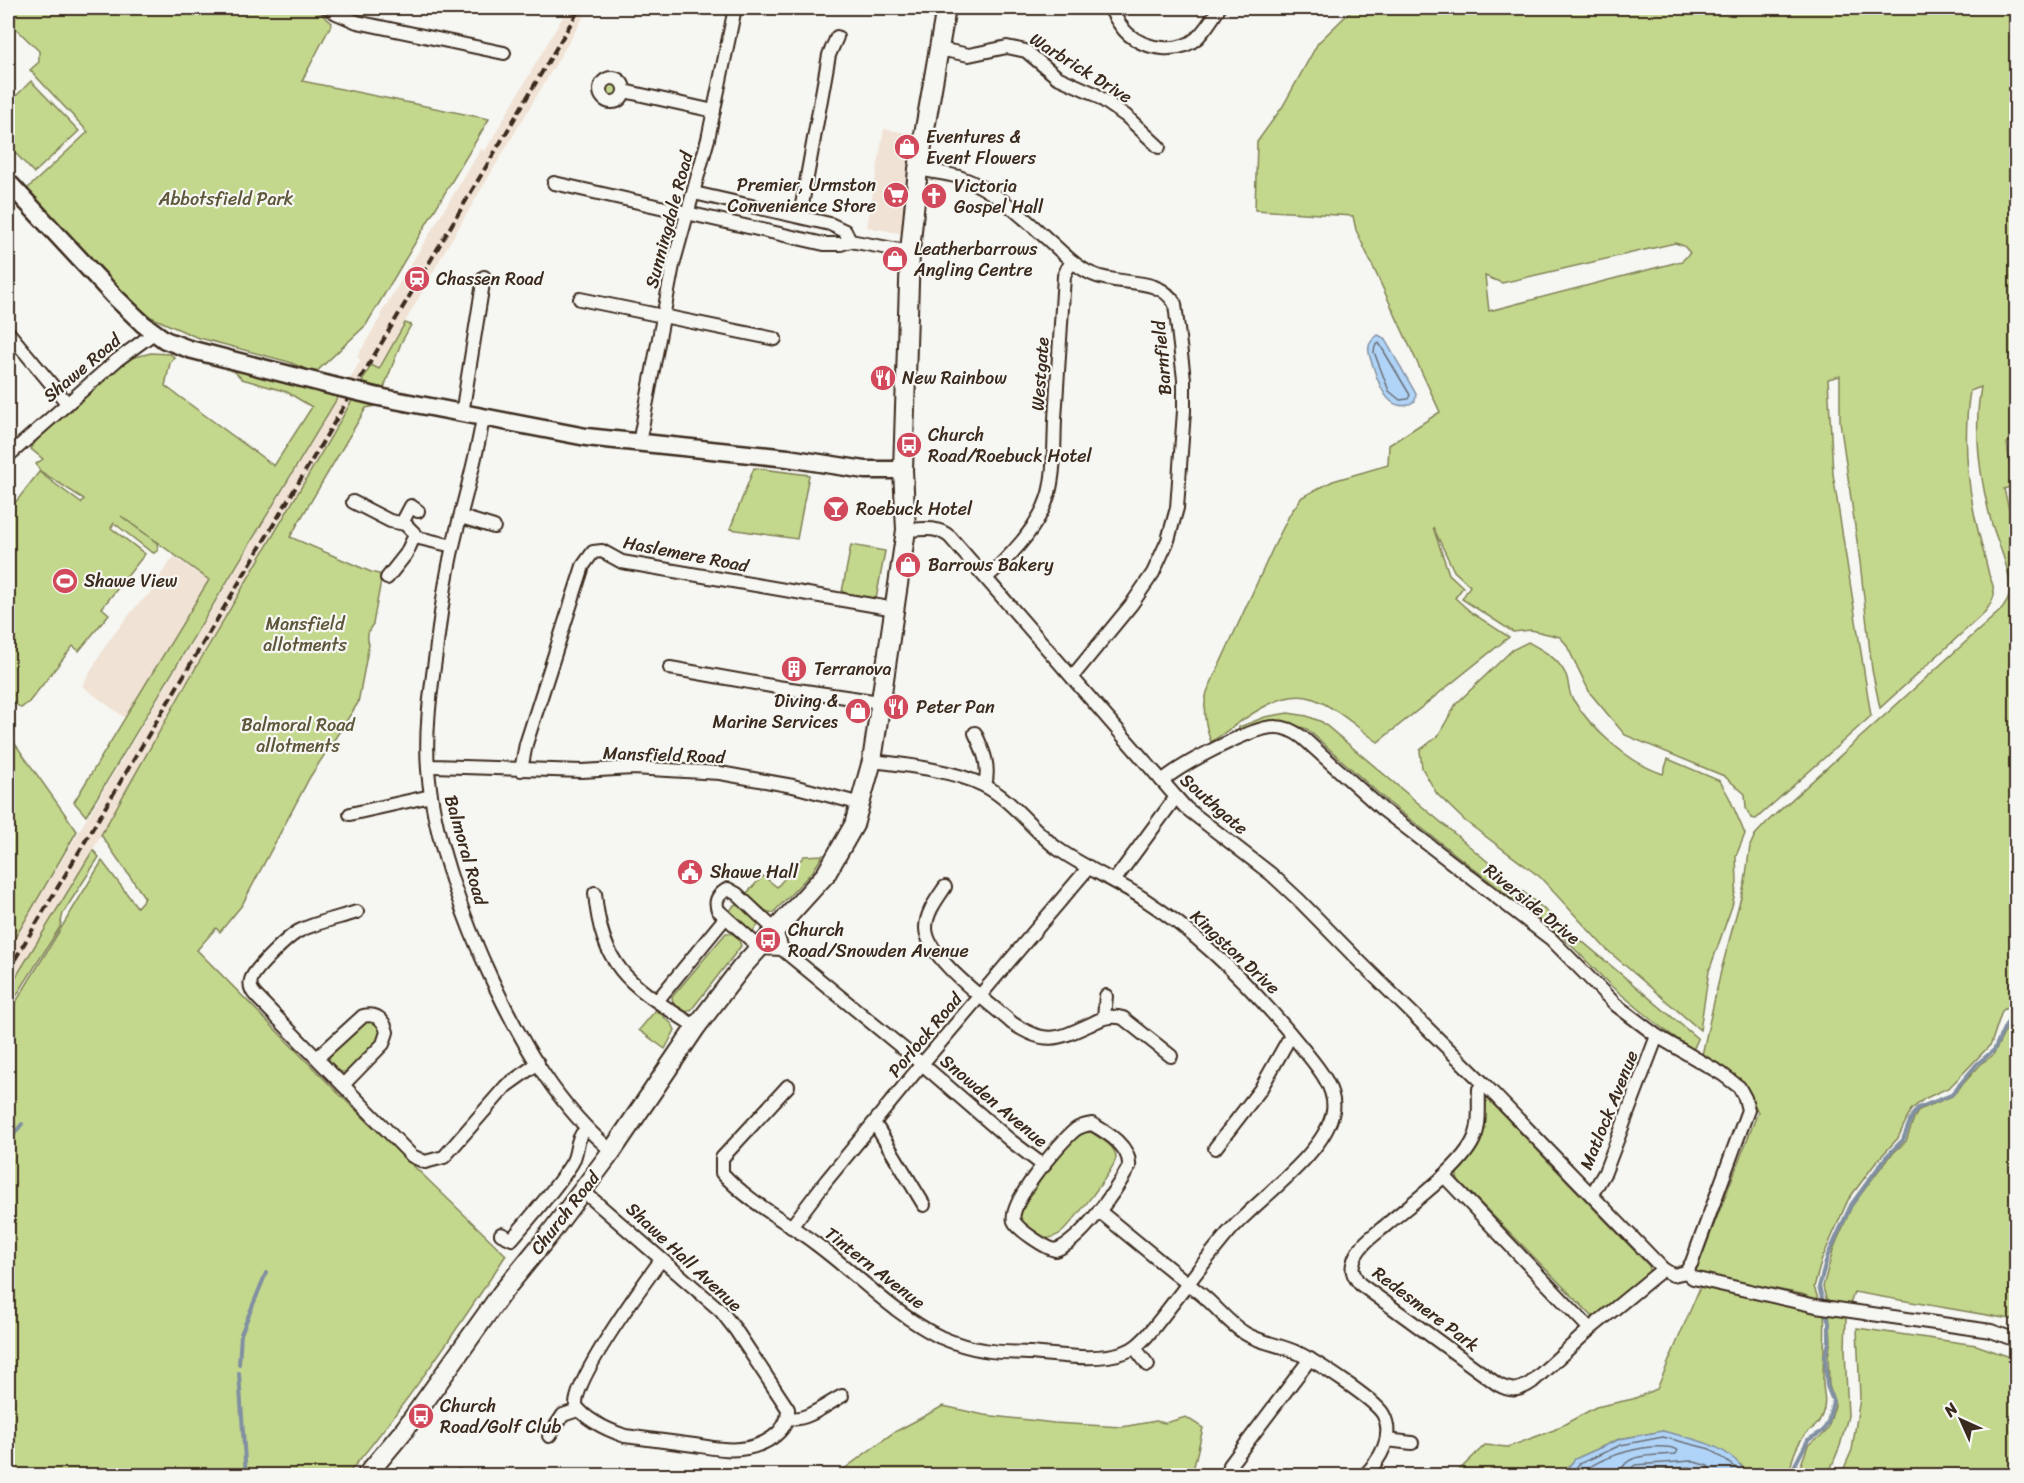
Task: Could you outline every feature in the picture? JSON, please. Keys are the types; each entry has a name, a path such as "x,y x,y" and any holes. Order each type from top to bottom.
{"main road":[{"name":"Church Road","path":"366,1476 405,1429 501,1294 583,1191 696,1027 742,967 826,874 854,825 872,761 906,530 903,470 910,252 918,169 946,8"}],"street":[{"path":"328,8 357,22 504,53"},
{"name":"Sunningdale Road","path":"639,442 673,265 714,111 735,8"},
{"path":"1110,8 1127,34 1144,44 1171,48 1197,38 1219,8"},
{"path":"800,216 829,55 837,37"},
{"name":"Warbrick Drive","path":"939,49 969,55 1007,47 1026,51 1057,77 1093,93 1126,116 1160,149"},
{"path":"624,91 714,111"},
{"name":"Barnfield","path":"918,169 956,176 972,182 995,195 1073,262 1091,274 1105,279 1154,286 1164,290 1176,304 1184,379 1177,508 1168,540 1153,573 1131,605 1072,677"},
{"path":"8,182 114,296 154,333 189,349 379,397 578,436 788,458 864,470 903,470"},
{"path":"555,183 824,244 841,244 850,241 910,252"},
{"path":"694,193 830,224 845,231 850,241"},
{"name":"Westgate","path":"987,577 1022,542 1039,516 1049,492 1064,276 1073,262"},
{"path":"462,414 484,277"},
{"path":"580,299 775,339"},
{"path":"8,332 68,403"},
{"name":"Shawe Road","path":"8,456 117,360 154,333"},
{"name":"Balmoral Road","path":"483,418 453,546 441,609 429,699 428,765 431,796 451,873 474,937 500,998 538,1063 586,1129 612,1151"},
{"path":"353,503 390,521 402,523 423,540 453,546"},
{"path":"402,523 411,506 418,511"},
{"path":"461,518 494,527"},
{"name":"Southgate","path":"906,530 934,528 944,532 987,577 1186,808 1271,874 1484,1084"},
{"path":"387,578 406,554 415,535"},
{"name":"Haslemere Road","path":"521,770 526,744 583,566 593,552 602,551 622,562 895,609"},
{"path":"670,668 880,702"},
{"name":"Riverside Drive","path":"1162,781 1197,757 1258,731 1276,727 1292,730 1390,816 1551,939 1616,1005 1657,1036 1722,1074 1739,1087 1748,1110 1692,1262 1686,1272"},
{"path":"975,734 985,754 988,773 986,786"},
{"name":"Kingston Drive","path":"872,761 934,770 986,786 1055,847 1144,899 1195,936 1258,995 1313,1062 1328,1085 1334,1100 1333,1112 1312,1149 1230,1231 1189,1285"},
{"name":"Mansfield Road","path":"428,765 582,771 633,768 720,773 793,786 861,804"},
{"path":"350,814 431,796"},
{"path":"1114,881 1176,797"},
{"name":"Porlock Road","path":"791,1227 922,1064 1089,867"},
{"path":"945,887 930,910 926,929 931,947 941,961 1024,1031 1046,1039 1060,1037 1104,1017 1114,1016 1123,1018 1171,1056"},
{"path":"728,889 737,894 776,931 782,949 760,948 725,918 716,904 717,898 728,889"},
{"path":"595,893 603,938 616,966 629,980 696,1027"},
{"path":"357,912 297,932 256,970 251,979 251,988 256,997 412,1156 425,1162 431,1162 448,1153 506,1086 538,1063"},
{"path":"657,1001 725,918"},
{"name":"Snowden Avenue","path":"782,949 1044,1166"},
{"path":"1104,1017 1106,996"},
{"path":"317,1058 363,1016 376,1016 381,1019 387,1032 383,1044 343,1085"},
{"path":"1215,1148 1260,1090 1291,1035"},
{"name":"Matlock Avenue","path":"1591,1194 1605,1172 1657,1036"},
{"path":"1484,1084 1663,1269 1673,1275 1686,1272 1693,1278 1816,1306 1991,1331 2016,1340"},
{"name":"Redesmere Park","path":"1484,1084 1479,1089 1478,1123 1474,1139 1443,1176 1366,1242 1357,1253 1352,1270 1360,1284 1505,1389 1522,1389 1532,1383 1590,1329 1663,1269"},
{"name":"Tintern Avenue","path":"788,1086 722,1158 721,1170 730,1182 763,1209 814,1242 893,1308 942,1337 985,1351 1107,1356 1135,1348"},
{"path":"875,1124 924,1204"},
{"name":"Snowden Avenue","path":"1092,1124 1127,1150 1130,1159 1129,1167 1099,1211 1072,1242 1055,1250 1048,1248 1018,1227 1014,1220 1022,1195 1044,1166 1074,1131 1092,1124"},
{"name":"Church Road","path":"501,1233 512,1239 573,1161 577,1142 586,1129"},
{"path":"1443,1176 1590,1329"},
{"name":"Shawe Hall Avenue","path":"583,1191 703,1294 735,1329 783,1400 789,1418"},
{"path":"1099,1211 1214,1305 1245,1334 1310,1359 1372,1403 1383,1414 1388,1429 1387,1440 1380,1455 1364,1476"},
{"path":"661,1260 631,1301 592,1364 575,1400 578,1410 609,1430 625,1436 727,1450 742,1449 765,1441 778,1434 789,1418 796,1420 842,1396"},
{"path":"1148,1365 1135,1348 1189,1285"},
{"path":"1228,1476 1230,1466 1310,1359"},
{"path":"549,1436 563,1415 578,1410"},
{"path":"1387,1440 1412,1443"}],"shaded area":[{"path":"568,8 589,8 447,247 379,369 371,365 93,850 8,990 8,950 361,360 357,357 380,315 481,149 485,151"},
{"path":"884,129 916,135 904,234 867,227"},
{"path":"174,557 209,580 125,718 82,686 107,643 137,605 156,588 161,574"}],"green space":[{"name":"Abbotsfield Park","path":"8,8 314,8 332,23 302,81 489,119 366,325 315,373 289,362 196,337 151,317 127,298 27,189 88,132 30,70 39,62 39,51 8,21"},
{"path":"1354,8 2016,8 2016,439 2007,443 2013,486 2004,489 2012,521 2016,524 2016,1001 2002,1011 1991,1044 1950,1087 1924,1099 1911,1110 1898,1138 1877,1161 1848,1200 1822,1259 1814,1287 1819,1301 1802,1294 1704,1275 1696,1271 1758,1112 1744,1082 1702,1055 1721,971 1745,882 1750,846 1755,835 2002,609 2009,598 2009,576 1991,521 1981,471 1978,420 1981,387 1970,391 1966,434 1967,464 1975,516 1993,586 1993,599 1984,613 1880,708 1872,670 1860,562 1840,421 1840,376 1828,379 1833,474 1871,716 1756,819 1751,818 1746,808 1745,794 1724,776 1625,735 1590,693 1566,644 1560,637 1531,630 1513,632 1462,599 1470,586 1454,571 1433,527 1449,574 1463,587 1455,598 1472,613 1509,637 1378,742 1328,706 1311,698 1298,696 1285,698 1258,710 1211,742 1205,717 1207,692 1290,514 1302,497 1333,481 1388,465 1389,445 1440,412 1356,230 1353,216 1255,210 1257,142 1283,106 1318,43","holes":["1675,243 1684,246 1690,253 1682,261 1489,311 1485,276 1502,283"]},
{"path":"31,81 79,131 34,173 8,145 8,104"},
{"path":"612,81 620,89 612,97 604,89"},
{"path":"405,323 411,325 401,343 383,390 362,382 371,365 379,369"},
{"path":"151,353 170,354 174,357 170,363 165,386 274,466 312,407 287,392 242,379 235,372 227,369 228,365 338,397 86,816 74,802 209,580 121,516 157,543 158,550 154,553 150,551 114,523 111,528 145,554 102,608 109,614 79,651 73,646 29,702 21,708 8,698 8,512 39,472 81,503 84,499 40,471 36,464 43,459 31,449 42,431 107,373 131,358"},
{"path":"354,397 378,403 366,408 290,537 382,575 373,624 368,633 369,644 358,703 310,777 242,905 220,932 216,928 197,950 339,1094 506,1255 430,1368 347,1475 8,1476 8,1015 102,861 137,907 145,898 101,835"},
{"path":"754,468 809,475 797,539 730,529"},
{"path":"851,545 885,551 876,599 842,592"},
{"path":"1528,642 1555,659 1566,675 1571,695 1580,710 1612,744 1637,762 1663,774 1668,759 1720,781 1729,797 1745,834 1736,856 1737,883 1732,906 1709,971 1700,1030 1606,949 1540,877 1465,821 1437,794 1422,768 1420,750 1438,736 1456,704 1512,650"},
{"path":"1288,713 1307,716 1322,722 1698,1039 1693,1050 1610,985 1568,942 1388,802 1307,729 1278,720 1238,733 1239,727 1265,717"},
{"path":"8,734 77,831 8,950"},
{"path":"93,850 99,857 63,913 60,927 8,1009 8,990"},
{"path":"823,855 813,871 773,913 766,911 746,894 763,876 777,887 804,856"},
{"path":"734,905 739,905 760,923 752,932 731,914 730,911"},
{"path":"726,933 736,936 741,946 692,1009 687,1012 673,1004 672,997"},
{"path":"656,1010 672,1024 675,1030 665,1049 639,1030"},
{"path":"2016,1016 2016,1320 1854,1292 1850,1305 1833,1305 1826,1298 1823,1287 1833,1250 1852,1206 1888,1158 1906,1141 1919,1110 1952,1096 1982,1063 1993,1055 2010,1022"},
{"path":"365,1019 378,1023 382,1036 351,1068 342,1072 338,1071 330,1064 329,1054"},
{"path":"1489,1100 1649,1266 1649,1274 1598,1317 1592,1316 1457,1179 1457,1170 1483,1126 1485,1105"},
{"path":"1091,1132 1113,1149 1116,1157 1114,1163 1092,1196 1067,1227 1058,1235 1045,1239 1015,1216 1016,1210 1075,1133"},
{"path":"1701,1285 1824,1312 1824,1409 1816,1426 1798,1445 1792,1460 1790,1475 1748,1475 1741,1465 1663,1431 1619,1439 1575,1459 1562,1475 1453,1476 1485,1445 1508,1447 1554,1430 1596,1407 1633,1399 1657,1389"},
{"path":"1829,1312 1842,1312 1846,1318 1848,1416 1840,1446 1828,1475 1797,1476 1808,1445 1828,1429 1835,1405 1829,1385 1828,1356 1831,1340"},
{"path":"1857,1328 1976,1345 2016,1359 2016,1475 1841,1475 1852,1450 1860,1398"},
{"path":"943,1406 984,1415 1054,1423 1122,1427 1156,1421 1165,1423 1186,1417 1203,1428 1192,1475 836,1475 893,1433"},
{"path":"1690,1467 1704,1469 1707,1475 1630,1476 1637,1471"},
{"path":"457,1469 519,1475 450,1475"}],"water":[{"path":"1378,335 1384,338 1416,394 1415,401 1407,405 1393,403 1383,392 1376,376 1369,346"},
{"path":"1663,1431 1721,1450 1731,1456 1748,1475 1707,1475 1705,1471 1690,1467 1637,1471 1630,1475 1562,1475 1575,1459 1620,1439"}],"waterway":[{"path":"1794,1476 1795,1465 1808,1440 1823,1431 1828,1422 1833,1401 1827,1386 1825,1356 1829,1342 1829,1323 1819,1287 1828,1255 1851,1205 1886,1157 1903,1140 1912,1116 1918,1108 1951,1095 1977,1064 1994,1050 2005,1026 2016,1013"},
{"path":"8,1141 22,1124"},
{"path":"239,1364 241,1334 266,1273"},
{"path":"239,1373 246,1476"}],"railway":[{"path":"8,971 580,8"}],"place":[{"name":"Eventures & Event Flowers","path":"907,147"},
{"name":"Premier, Urmston Convenience Store","path":"896,195"},
{"name":"Victoria Gospel Hall","path":"934,196"},
{"name":"Leatherbarrows Angling Centre","path":"895,259"},
{"name":"Chassen Road","path":"417,279"},
{"name":"New Rainbow","path":"883,378"},
{"name":"Church Road/Roebuck Hotel","path":"909,445"},
{"name":"Roebuck Hotel","path":"836,509"},
{"name":"Barrows Bakery","path":"908,565"},
{"name":"Shawe View","path":"65,581"},
{"name":"Terranova","path":"794,669"},
{"name":"Peter Pan","path":"896,707"},
{"name":"Diving & Marine Services","path":"858,711"},
{"name":"Shawe Hall","path":"690,872"},
{"name":"Church Road/Snowden Avenue","path":"768,940"},
{"name":"Church Road/Golf Club","path":"421,1416"}],"park label":[{"name":"Mansfield allotments","path":"305,634"},
{"name":"Balmoral Road allotments","path":"298,735"}]}
